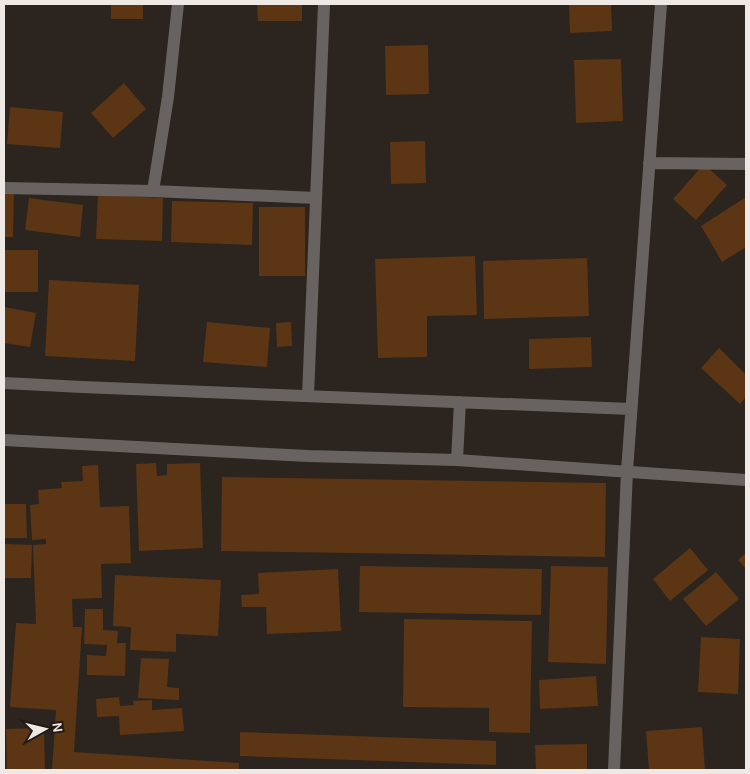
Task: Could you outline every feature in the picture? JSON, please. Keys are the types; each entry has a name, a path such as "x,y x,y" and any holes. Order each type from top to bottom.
{"street":[{"path":"153,191 168,96 178,4"},
{"path":"308,396 324,4"},
{"path":"614,770 626,471 661,4"},
{"path":"649,163 746,164"},
{"path":"4,188 153,191 316,198"},
{"path":"4,383 631,409"},
{"path":"457,460 460,402"},
{"path":"4,440 308,456 457,460 746,480"}],"building":[{"path":"111,4 143,4 143,19 111,19"},
{"path":"257,4 302,4 302,21 258,21"},
{"path":"569,4 611,4 612,31 570,33"},
{"path":"428,45 429,94 386,95 385,46"},
{"path":"621,59 623,121 576,123 574,60"},
{"path":"124,83 146,109 113,138 91,113"},
{"path":"10,107 63,112 60,148 7,144"},
{"path":"425,141 426,183 391,184 390,142"},
{"path":"704,164 727,185 696,220 673,199"},
{"path":"4,188 14,188 13,237 4,237"},
{"path":"98,195 163,198 162,241 96,239"},
{"path":"746,197 746,247 722,262 701,226"},
{"path":"29,198 83,205 80,237 25,230"},
{"path":"172,201 253,203 252,245 171,242"},
{"path":"259,207 305,207 305,276 259,276"},
{"path":"5,250 38,250 38,292 5,292"},
{"path":"475,256 477,315 427,316 427,357 378,358 375,259"},
{"path":"587,258 589,316 484,319 483,261"},
{"path":"49,280 139,285 135,361 45,356"},
{"path":"4,307 36,313 30,347 4,343"},
{"path":"207,322 270,328 267,367 203,362"},
{"path":"291,322 292,346 277,347 276,323"},
{"path":"591,337 592,367 529,369 529,339"},
{"path":"719,348 746,375 746,397 740,404 701,368"},
{"path":"156,463 157,476 167,475 167,464 200,463 203,548 139,551 136,464"},
{"path":"98,465 100,507 129,506 131,563 101,564 102,598 72,599 73,627 82,627 74,752 239,763 239,770 52,770 56,710 10,707 16,623 36,624 33,545 46,544 46,539 32,540 30,505 39,504 38,490 62,488 61,482 83,481 82,466"},
{"path":"222,477 606,483 605,557 221,551"},
{"path":"4,504 26,504 27,538 4,538"},
{"path":"4,544 32,545 31,578 4,578"},
{"path":"690,548 708,570 670,601 653,579"},
{"path":"746,553 746,569 738,560"},
{"path":"360,566 542,569 541,615 359,612"},
{"path":"551,566 608,567 606,664 548,662"},
{"path":"338,569 341,631 267,634 266,607 242,607 241,595 259,594 258,573"},
{"path":"716,572 739,599 706,626 683,599"},
{"path":"115,575 221,580 218,636 176,634 176,652 130,650 131,627 113,626"},
{"path":"85,609 103,609 103,630 118,631 117,643 126,643 125,676 87,675 87,655 106,656 107,645 84,644"},
{"path":"404,619 532,621 530,733 489,732 489,708 403,707"},
{"path":"701,637 740,639 738,694 698,692"},
{"path":"141,658 169,659 167,687 179,688 179,700 138,698"},
{"path":"596,676 598,706 540,709 539,680"},
{"path":"119,697 120,706 134,705 133,701 152,700 152,710 182,708 184,731 120,735 119,716 97,717 96,699"},
{"path":"702,727 705,770 649,770 646,731"},
{"path":"44,728 45,770 7,770 6,729"},
{"path":"240,732 496,741 496,765 240,756"},
{"path":"587,744 587,770 536,770 535,745"}]}
